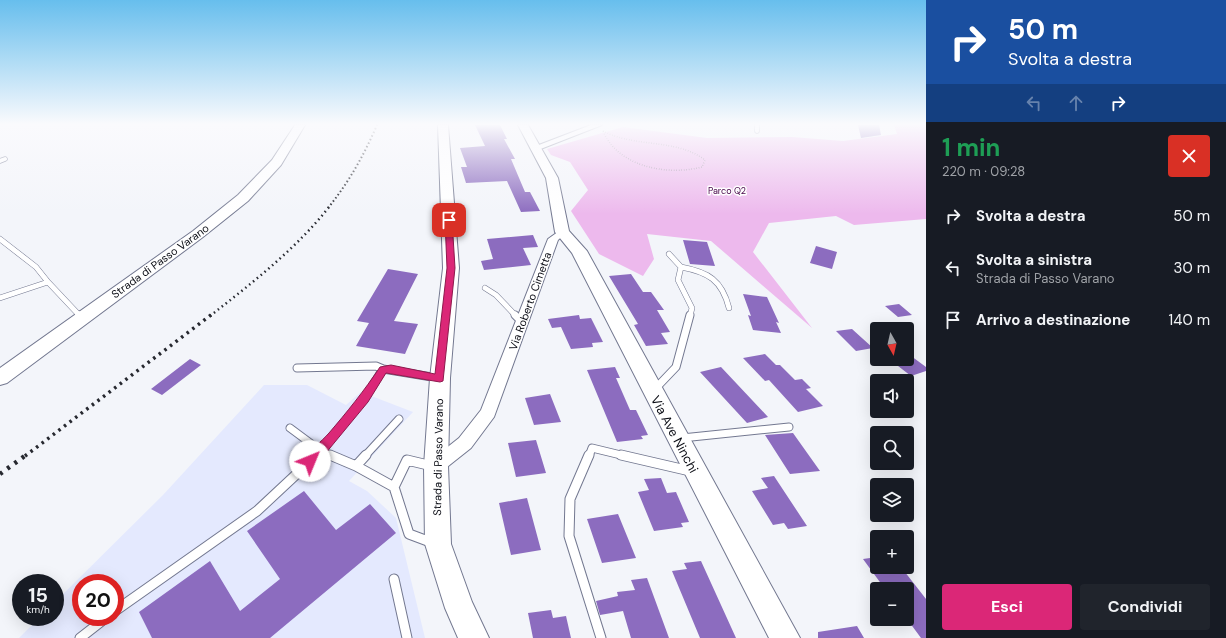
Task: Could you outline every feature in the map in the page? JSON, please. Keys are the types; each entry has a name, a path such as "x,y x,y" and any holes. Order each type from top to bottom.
{"street":[{"name":"Strada di Passo Varano","path":"0,378 198,234 243,198 277,162 281,155"},
{"name":"Strada di Passo Varano","path":"445,155 451,268 440,378 436,466 438,544 460,608 474,638"},
{"path":"539,155 552,178 562,232"},
{"name":"Via Roberto Cimetta","path":"436,466 465,443 488,413 552,240 562,232"},
{"name":"Via Ave Ninchi","path":"562,232 579,251 785,638"}],"lane":[{"path":"0,160 5,159"},
{"path":"0,239 36,268 82,318"},
{"path":"668,254 681,267 693,269 717,280 727,296 729,308"},
{"path":"653,392 676,366 692,308 678,280 681,267"},
{"path":"0,298 48,282"},
{"path":"485,288 496,295 522,322"},
{"path":"297,368 376,366 383,369 391,369 440,378"},
{"path":"124,605 257,511 321,451 364,399 383,369"},
{"path":"356,466 399,419"},
{"path":"678,438 789,426"},
{"path":"290,428 321,451 356,466 394,487"},
{"path":"601,638 569,536 570,499 592,448 696,472"},
{"path":"436,466 406,460 394,487 409,534 438,544"},
{"path":"394,579 407,638"},
{"path":"80,638 95,626"}],"path":[{"path":"621,155 630,160 654,168 685,171 695,170 702,167 705,160 697,155"}],"shaded area":[{"path":"264,385 307,385 346,405 361,392 413,412 349,481 367,491 396,518 425,638 19,638 31,626 64,626 64,593 72,585 72,626 124,626 124,574 83,574 163,495"}],"green space":[{"name":"Parco Q2","path":"551,155 926,155 926,219 854,225 836,216 769,223 753,252 812,328 711,241 647,234 654,259 643,276 599,254 571,211 588,190 570,162"}],"building":[{"path":"462,155 513,155 515,159 511,159 525,192 530,192 540,211 521,212 507,181 466,183 461,167 467,167"},
{"path":"533,235 538,247 523,248 531,265 484,270 481,261 493,259 487,239"},
{"path":"683,240 707,242 715,266 690,264"},
{"path":"816,246 837,252 832,269 810,263"},
{"path":"388,269 418,274 394,321 418,324 405,354 356,346 369,323 357,321"},
{"path":"631,274 643,292 651,292 664,310 657,310 670,332 661,333 668,344 646,346 634,325 638,324 609,276"},
{"path":"743,294 767,297 779,323 776,322 781,333 753,330 748,315 751,316"},
{"path":"899,304 912,315 898,317 885,306"},
{"path":"579,315 580,319 591,318 603,342 592,343 593,347 571,349 561,327 552,328 548,319"},
{"path":"852,329 870,345 870,349 856,351 836,331"},
{"path":"765,354 776,365 780,365 795,380 802,379 811,388 806,389 823,406 798,412 769,380 765,381 743,358"},
{"path":"914,358 926,367 926,371 914,375 908,374 898,366 914,366"},
{"path":"190,359 201,365 162,395 151,389"},
{"path":"615,367 620,378 616,378 630,410 636,410 648,435 641,436 643,439 617,442 587,370"},
{"path":"721,367 768,417 747,423 700,372"},
{"path":"550,394 561,422 534,425 525,398"},
{"path":"793,433 820,471 790,474 765,435"},
{"path":"536,440 546,473 516,477 508,443"},
{"path":"774,476 807,526 788,529 784,523 773,525 752,491 768,488 761,478"},
{"path":"661,478 667,493 676,492 689,522 681,523 683,527 654,531 638,492 649,490 644,479"},
{"path":"304,491 336,530 370,504 396,533 270,638 152,638 139,612 210,561 240,611 280,579 247,531"},
{"path":"527,498 541,550 511,555 499,503"},
{"path":"618,514 636,558 602,563 587,519"},
{"path":"870,558 870,569 863,559"},
{"path":"701,561 736,638 700,638 672,571 687,569 684,563"},
{"path":"874,574 906,574 913,582 880,582"},
{"path":"647,578 669,638 631,638 623,611 600,615 596,601 618,596 617,592 635,590 631,580"},
{"path":"914,584 926,599 926,638 921,638 912,626 914,626"},
{"path":"551,610 553,618 566,616 571,638 533,638 528,613"},
{"path":"857,626 864,638 818,638 818,632"}],"railway":[{"path":"328,208 343,188 363,155"},
{"path":"210,316 288,251 329,207"},
{"path":"25,456 211,315"},
{"path":"0,474 26,455"}],"route":[{"path":"310,461 321,451 364,399 383,369 391,369 440,378 451,268 449,220"}]}
